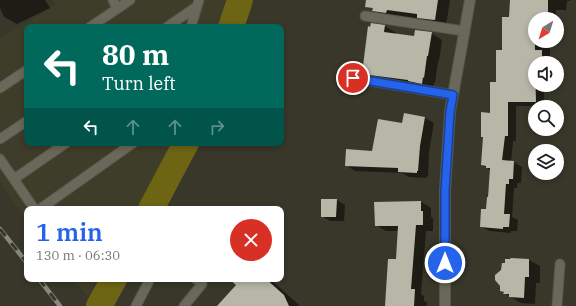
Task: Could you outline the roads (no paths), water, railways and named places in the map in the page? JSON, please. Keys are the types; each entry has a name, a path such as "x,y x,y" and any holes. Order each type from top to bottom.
{"street":[{"path":"445,306 445,191 450,112 470,0"}],"lane":[{"path":"113,0 117,9"},
{"path":"94,24 130,0"},
{"path":"171,24 198,4"},
{"path":"192,24 198,4"},
{"path":"365,16 464,31"},
{"path":"0,88 24,72"},
{"path":"353,78 453,95"},
{"path":"0,139 24,123"},
{"path":"14,179 62,146"},
{"path":"44,206 129,146"},
{"path":"0,158 32,206"},
{"path":"557,306 560,264"},
{"path":"136,306 148,282"},
{"path":"184,306 202,284 200,282"}],"waterway":[{"path":"232,24 240,0"},
{"path":"153,206 184,146"},
{"path":"99,306 112,282"}],"railway":[{"path":"0,229 24,259"},
{"path":"41,282 60,306"}]}
